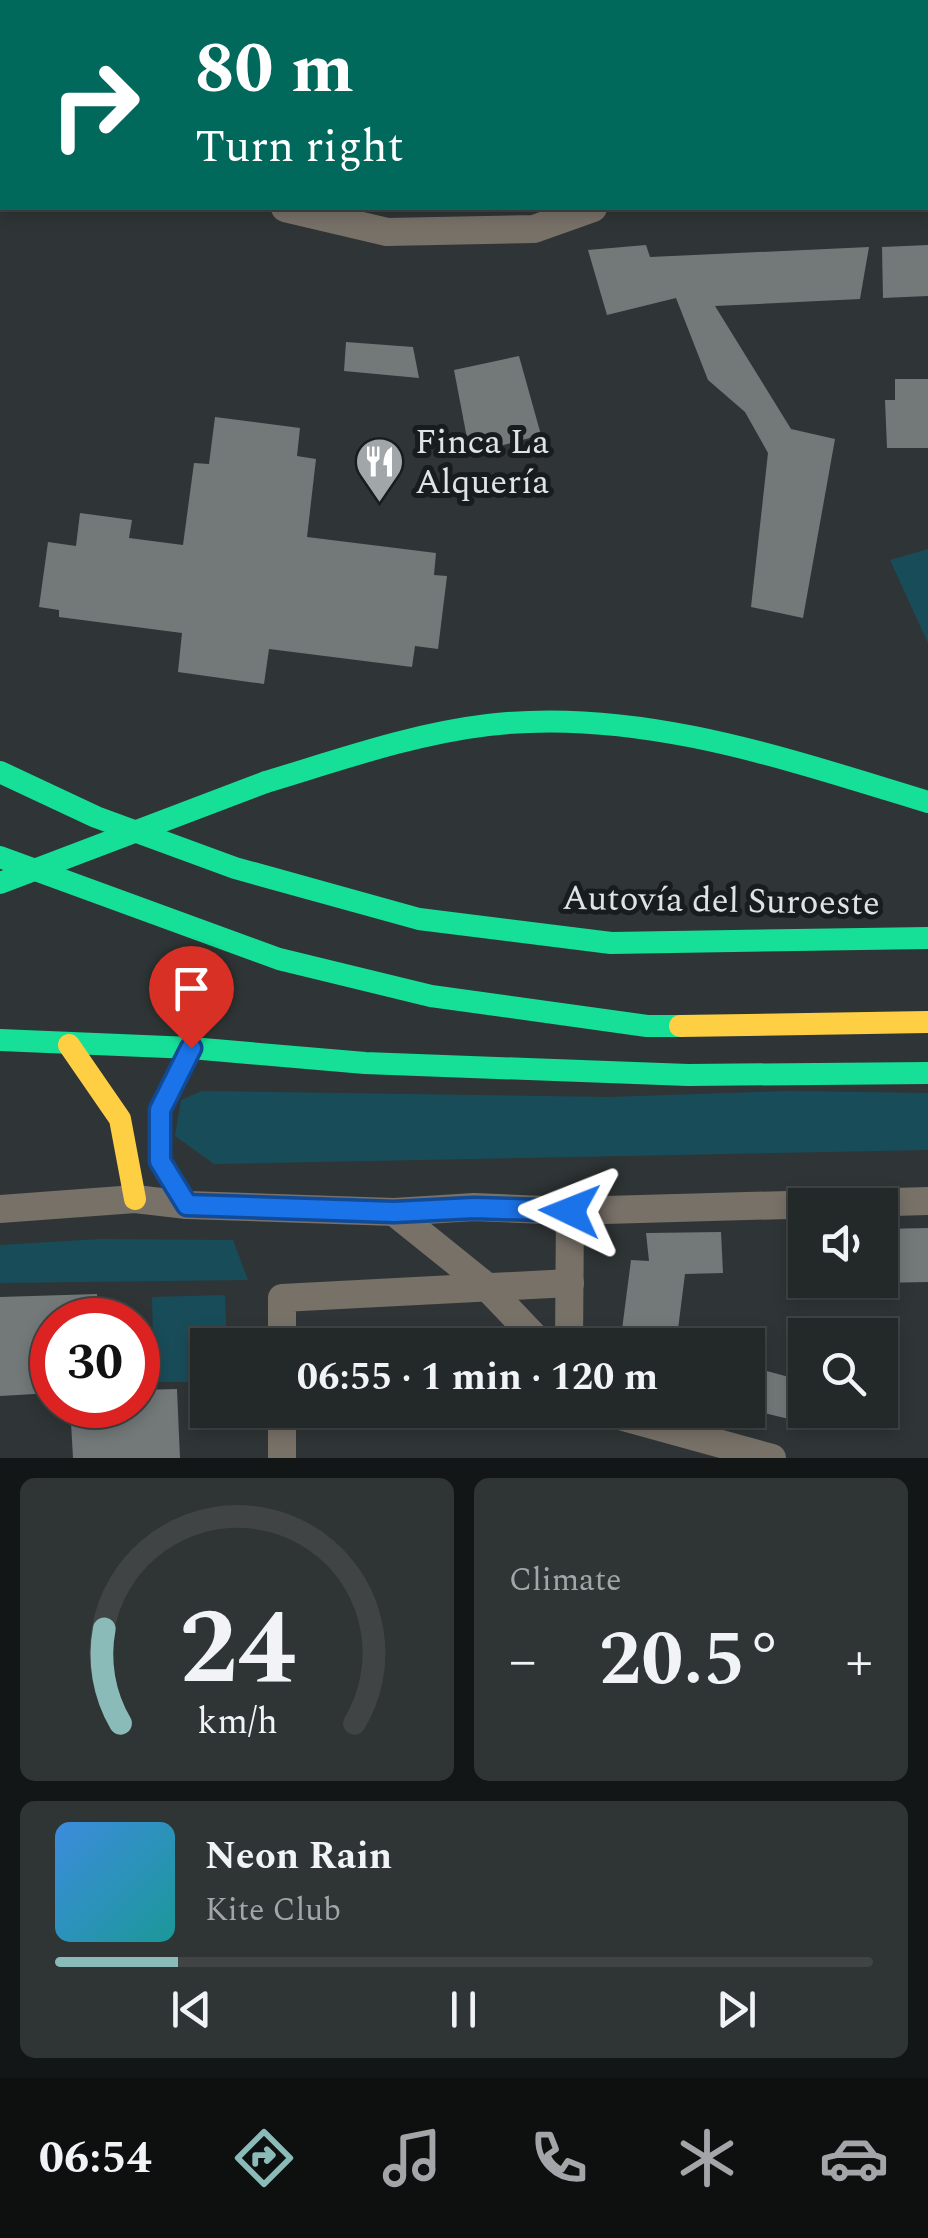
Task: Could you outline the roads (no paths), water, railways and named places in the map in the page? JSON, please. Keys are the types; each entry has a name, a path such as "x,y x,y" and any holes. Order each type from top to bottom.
{"highway":[{"path":"0,883 266,782 429,735 516,722 608,723 769,754 928,802"},
{"name":"Autovía del Suroeste","path":"0,772 96,817 235,868 419,919 611,942 928,938"},
{"path":"0,857 279,959 431,996 646,1026 928,1022"},
{"path":"0,1040 191,1048 365,1063 688,1075 928,1074"},
{"path":"69,1044 120,1119 135,1199"},
{"path":"187,1205 160,1161 160,1110 191,1048"}],"street":[{"path":"293,210 386,232 534,229 586,210"},
{"path":"0,1210 135,1199 187,1205 394,1212 928,1201"},
{"path":"569,1328 570,1211"},
{"path":"394,1212 486,1286 526,1328"},
{"path":"282,1328 282,1298 570,1283"},
{"path":"282,1428 282,1458"},
{"path":"662,1428 772,1458"}],"place":[{"name":"Finca La Alquería","path":"380,504"}]}
